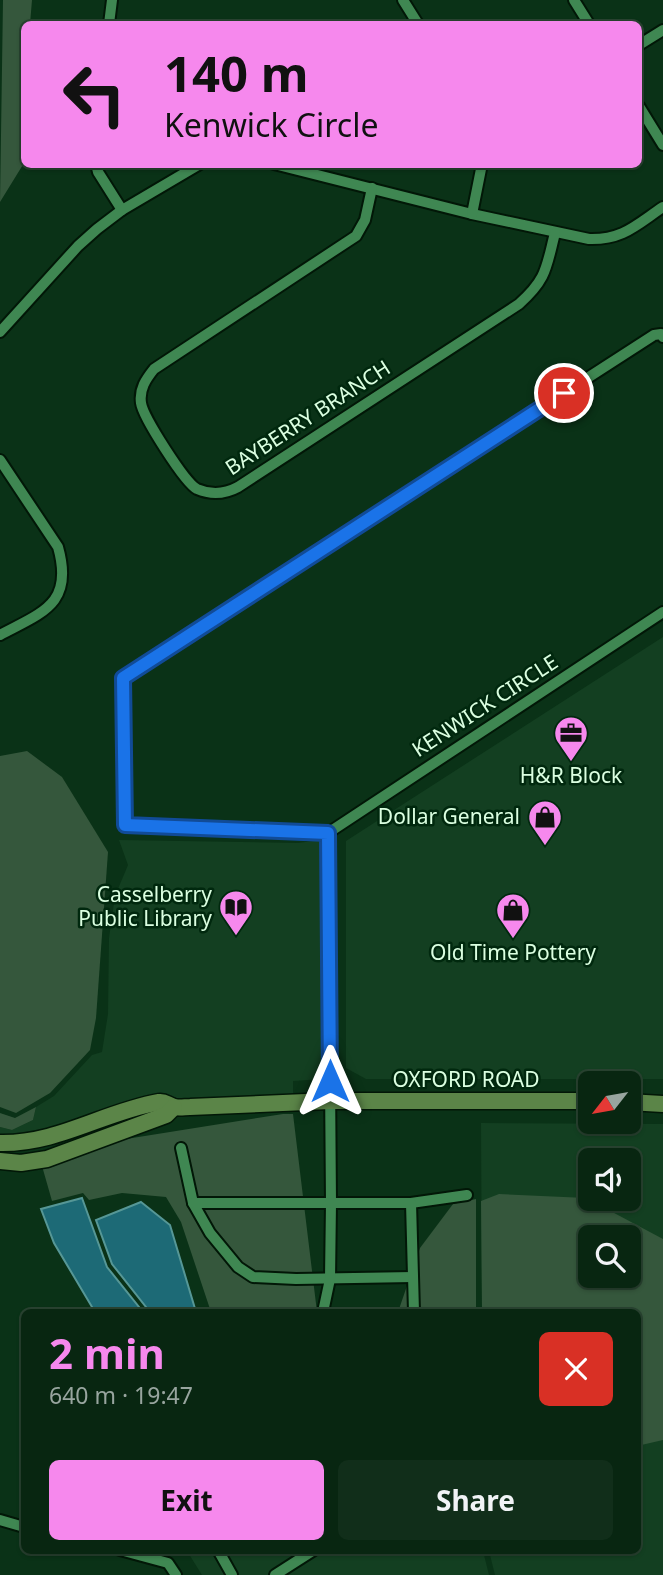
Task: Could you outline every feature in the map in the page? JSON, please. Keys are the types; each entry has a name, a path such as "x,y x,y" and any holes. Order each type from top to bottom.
{"street":[{"path":"109,21 112,0"},
{"path":"403,0 416,21"},
{"path":"574,0 587,21"},
{"path":"642,43 663,30"},
{"path":"642,111 663,145"},
{"path":"97,168 122,210"},
{"path":"0,332 78,246 122,210 193,168"},
{"path":"290,168 472,214 589,239 608,239 624,233 663,207"},
{"path":"472,214 481,168"},
{"name":"BAYBERRY BRANCH","path":"372,188 365,220 356,236 154,369 145,380 141,402 145,416 194,488 211,493 226,493 238,487 519,304 537,288 545,272 555,233"},
{"path":"324,1309 330,1279 331,1203 328,833 125,825 123,678 654,335 661,334 663,337"},
{"path":"0,460 58,547 63,581 49,608 0,635"},
{"name":"KENWICK CIRCLE","path":"328,833 663,612"},
{"name":"OXFORD ROAD","path":"0,1143 34,1142 54,1137 112,1114 163,1101 174,1107 330,1101 578,1101"},
{"path":"641,1102 660,1102"},
{"name":"OXFORD ROAD","path":"0,1161 21,1163 47,1159 166,1115 174,1107"},
{"path":"181,1148 193,1203 210,1233 238,1267 253,1277 413,1277"},
{"path":"193,1203 411,1203 467,1195"},
{"path":"411,1203 414,1309"},
{"path":"0,1521 21,1526"},
{"path":"135,1554 168,1563 176,1575"},
{"path":"220,1554 232,1575"},
{"path":"278,1574 308,1554"}],"shaded area":[{"path":"3,0 32,0 30,21 21,21 21,168 0,202"},
{"path":"663,637 663,1079 641,1079 641,1071 578,1071 578,1079 366,1079 346,1068 346,841"},
{"path":"27,751 62,777 108,852 96,1018 90,1050 50,1093 16,1113 0,1107 0,756"},
{"path":"119,840 298,843 321,840 323,1079 293,1081 293,1096 178,1101 175,1098 53,1131 0,1137 0,1127 12,1130 33,1120 36,1107 54,1096 92,1055 102,1052 108,1014 109,938 115,896 128,865"},
{"path":"36,1107 33,1120 12,1130 0,1127 0,1113 15,1118"},
{"path":"293,1114 317,1309 210,1309 181,1222 166,1197 122,1193 89,1200 83,1193 52,1201 42,1166 126,1139"},
{"path":"481,1123 578,1124 578,1134 641,1134 641,1124 663,1124 663,1575 495,1575 490,1554 641,1554 641,1309 482,1309"},
{"path":"499,1194 578,1198 578,1211 610,1211 637,1225 578,1225 578,1288 641,1288 641,1227 663,1239 663,1440 641,1445 641,1309 482,1309 481,1201"},
{"path":"476,1199 476,1309 399,1309 420,1248 453,1204"},
{"path":"189,1554 484,1554 489,1575 202,1575"}],"water":[{"path":"82,1198 107,1267 141,1309 93,1309 54,1243 41,1209"},
{"path":"141,1202 170,1225 195,1309 148,1309 112,1264 96,1220"}],"place":[{"name":"H&R Block","path":"571,763"},
{"name":"Dollar General","path":"545,847"},
{"name":"Casselberry Public Library","path":"236,937"},
{"name":"Old Time Pottery","path":"513,940"}],"route":[{"path":"330,1081 328,833 125,825 123,678 564,393"}]}
